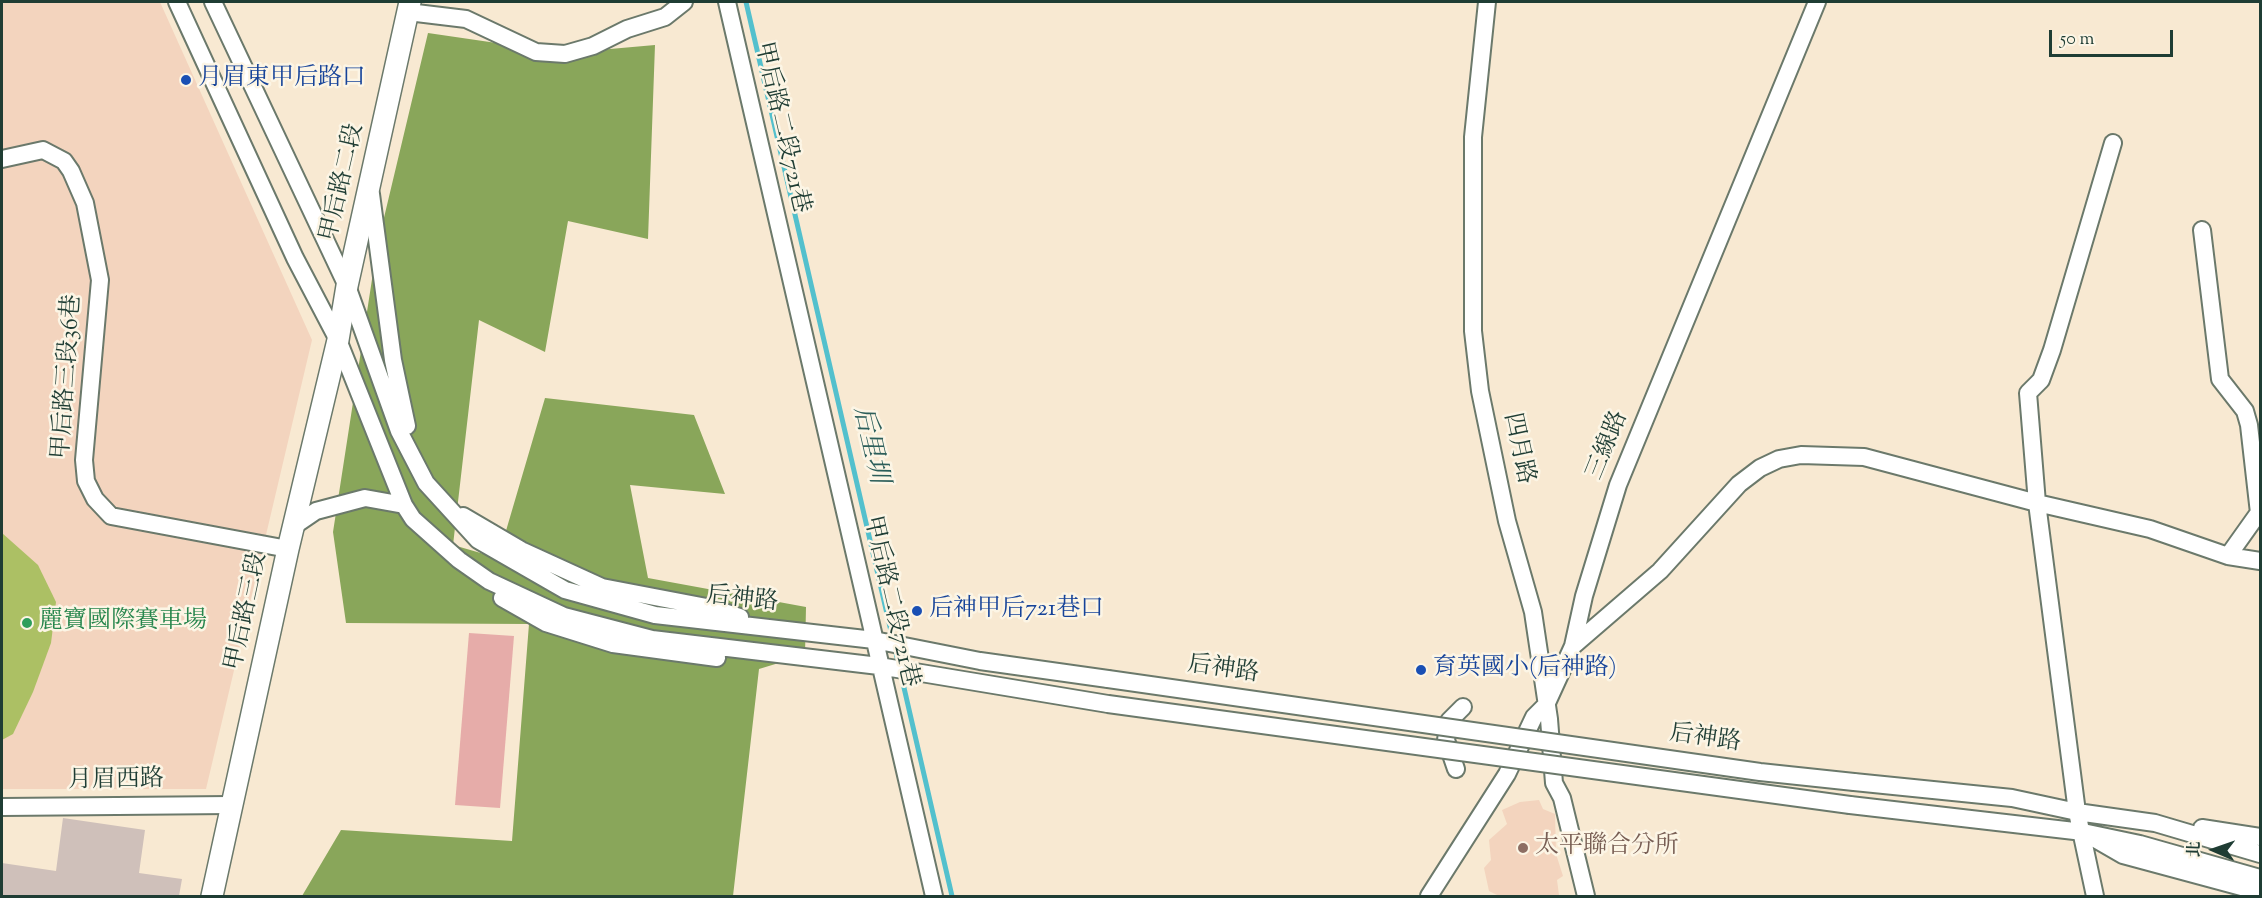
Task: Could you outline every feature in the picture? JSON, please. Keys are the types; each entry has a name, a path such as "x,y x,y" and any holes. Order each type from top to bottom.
{"main road":[{"name":"甲后路二段","path":"338,340 347,286 409,7"},
{"name":"甲后路三段","path":"212,897 288,549 338,340"}],"street":[{"name":"后神路","path":"177,2 295,258 338,340 404,505 413,519 464,564 489,581 564,616 652,639 879,666 1108,704 1850,805 2083,832 2140,844 2260,878"},
{"name":"后神路","path":"213,2 347,286 399,431 426,483 478,540 565,590 655,615 874,640 980,661 1760,772 2012,798 2077,812 2155,823 2260,854"},
{"path":"409,7 466,19 536,52 565,54 593,46 627,29 665,17 684,2"},
{"name":"甲后路二段721巷","path":"727,2 934,897"},
{"name":"四月路","path":"1487,2 1473,137 1473,331 1480,391 1507,521 1533,612 1554,783 1562,798 1586,897"},
{"name":"三線路","path":"1429,897 1507,774 1534,717 1546,705 1573,646 1584,596 1618,485 1817,2"},
{"path":"2095,897 2077,812 2037,503 2028,393 2041,380 2052,350 2113,143"},
{"name":"甲后路三段36巷","path":"2,159 43,150 64,161 85,203 95,243 100,280 84,460 86,481 95,499 111,516 288,549"},
{"path":"370,188 393,360 413,456"},
{"path":"2202,230 2220,379 2245,411 2249,425 2260,512 2228,556"},
{"path":"1573,646 1660,571 1739,484 1760,468 1779,459 1801,455 1864,457 2037,503 2150,529 2228,556 2260,561"},
{"path":"294,525 316,511 366,498 404,505"},
{"path":"1456,769 1446,740 1449,721 1463,707"},
{"name":"月眉西路","path":"2,807 231,805"},
{"path":"2155,823 2260,837"},
{"path":"2083,832 2123,855 2260,892"}],"shaded area":[{"path":"2,2 160,2 312,340 206,789 2,789"},
{"name":"太平聯合分所","path":"1539,800 1543,809 1555,814 1556,854 1563,876 1557,880 1559,895 1499,896 1489,891 1484,868 1491,860 1489,840 1507,824 1502,810 1520,802"},
{"path":"63,818 145,830 139,873 182,879 179,896 2,896 2,863 56,871"}],"green space":[{"path":"428,33 565,53 655,45 648,239 568,221 545,352 479,320 453,545 498,558 545,398 694,415 725,494 630,485 648,578 806,607 805,655 759,669 733,896 302,896 341,830 512,841 529,624 346,623 333,532 377,247"},
{"name":"麗寶國際賽車場","path":"2,533 38,565 56,602 51,643 33,692 13,734 2,740"}],"building":[{"path":"469,633 514,636 500,808 455,805"}],"waterway":[{"name":"后里圳","path":"746,2 952,896"}],"place":[{"name":"月眉東甲后路口","path":"186,80"},
{"name":"后神甲后721巷口","path":"917,611"},
{"name":"麗寶國際賽車場","path":"27,623"},
{"name":"育英國小(后神路)","path":"1421,670"},
{"name":"太平聯合分所","path":"1523,848"}]}
